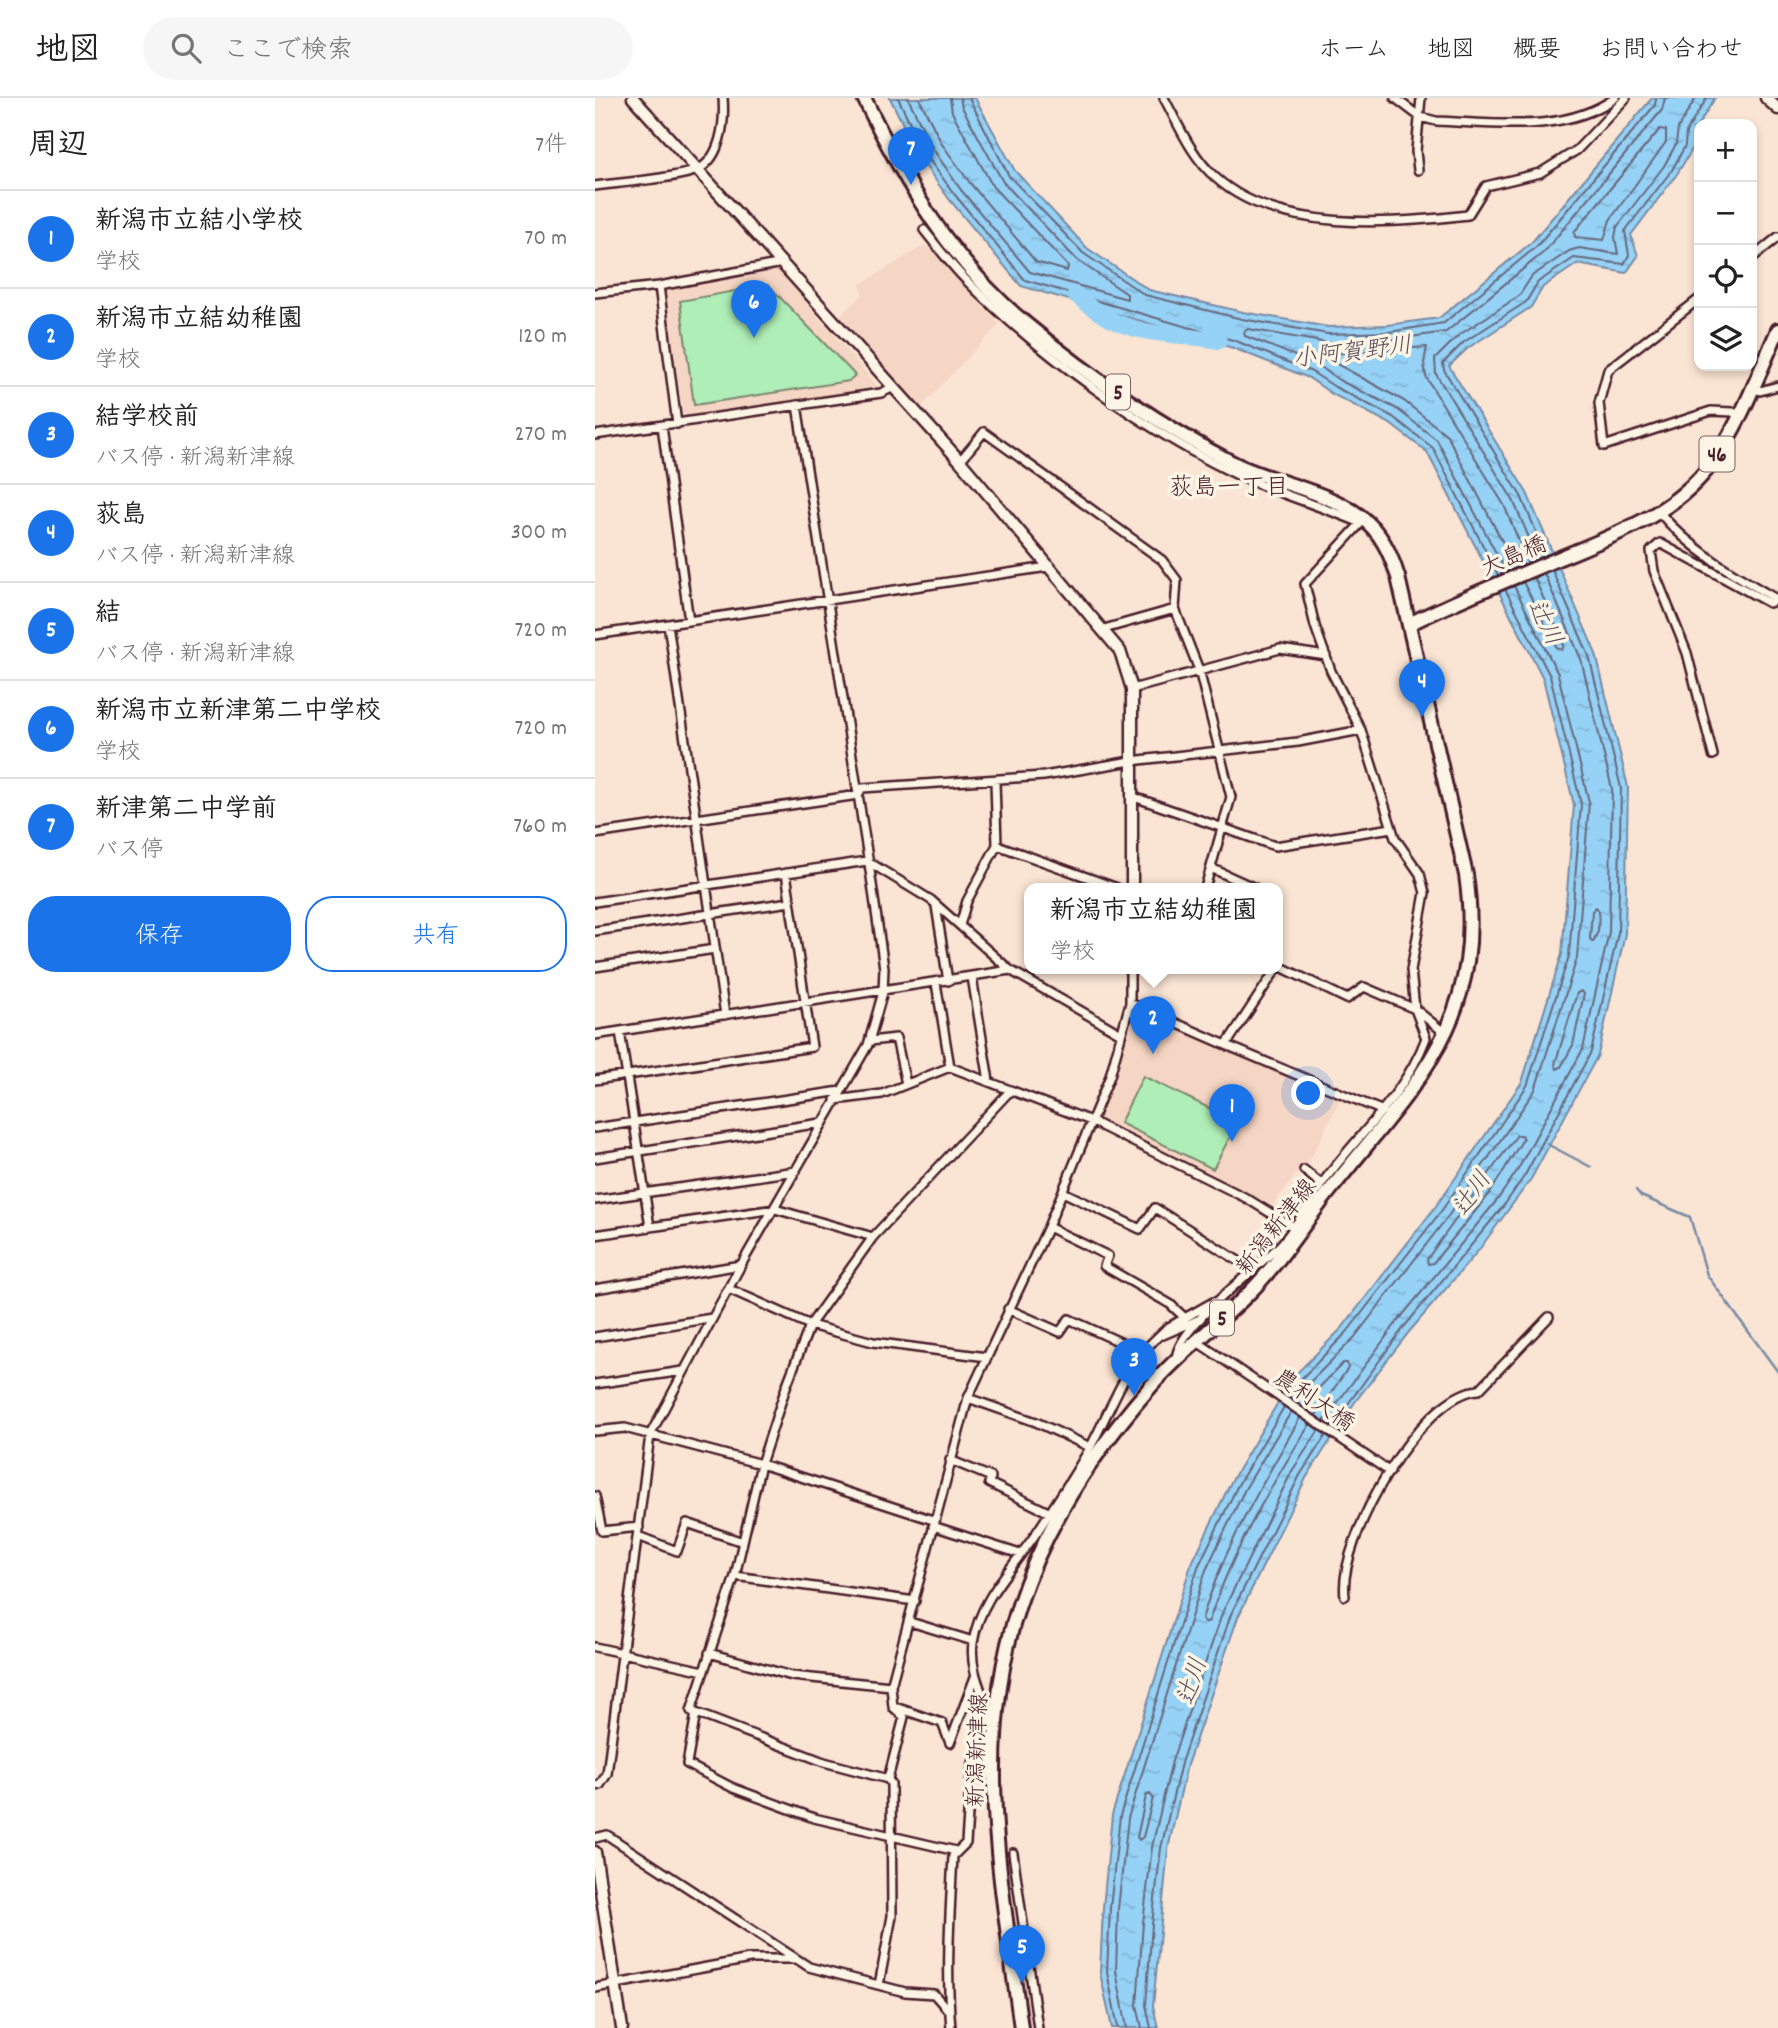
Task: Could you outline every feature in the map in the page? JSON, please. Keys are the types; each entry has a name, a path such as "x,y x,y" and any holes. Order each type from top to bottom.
{"main road":[{"name":"5","path":"865,98 903,178 949,244 991,293 1026,324 1129,400 1195,441 1235,464 1346,507 1383,539 1391,555 1409,624"},
{"name":"46","path":"1660,512 1694,484 1711,463 1740,418 1778,330"},
{"name":"大島橋","path":"1409,624 1660,512"},
{"name":"新潟新津線","path":"1021,2028 995,1835 993,1729 1008,1644 1019,1604 1039,1555 1063,1510 1115,1431 1176,1359 1248,1294 1277,1262 1325,1189 1421,1078 1447,1035 1469,963 1471,914 1466,875 1409,624"}],"street":[{"path":"633,98 960,461 1120,651 1132,689 1132,883"},
{"path":"595,186 697,170 715,152 722,128 723,98"},
{"path":"1164,98 1196,156 1217,179 1251,201 1291,214 1398,223 1468,215 1486,186 1540,173 1577,150 1626,98"},
{"path":"1395,98 1420,117 1436,121 1557,123 1598,110 1615,98"},
{"path":"1419,170 1416,151 1421,98"},
{"path":"1766,98 1778,109"},
{"path":"924,229 963,277 1013,326 1124,407 1190,451 1248,479 1361,520 1305,584 1326,656 1361,730 1392,828 1420,874 1425,892 1411,970 1415,1009 1426,1038 1415,1067"},
{"path":"1757,254 1778,237"},
{"path":"595,292 659,286 783,263"},
{"path":"659,286 677,424"},
{"path":"1694,303 1608,370 1599,403 1604,446 1711,411 1733,412 1740,418"},
{"path":"1752,387 1760,391 1778,386"},
{"path":"595,435 881,393 894,387"},
{"path":"595,1786 600,1785 607,1774 650,1435 741,1265 870,1041 883,992 884,968 797,405"},
{"path":"662,426 689,621"},
{"path":"960,461 984,432 1162,560 1177,580 1175,609 1199,670 1231,797 1206,883"},
{"path":"1660,512 1688,541 1722,567 1778,600"},
{"path":"1713,754 1686,653 1654,571 1651,551 1660,542 1751,595 1769,603 1778,600"},
{"path":"595,635 1048,567"},
{"path":"1104,629 1175,609"},
{"path":"669,624 725,1015"},
{"path":"1132,689 1280,649 1326,656"},
{"path":"595,834 858,794 862,788 1044,776 1131,761 1298,742 1361,730"},
{"path":"960,925 967,901 997,845 995,781"},
{"path":"1131,796 1223,825 1275,846 1392,828"},
{"path":"997,845 1103,883"},
{"path":"595,902 867,861 936,905 1010,970 1121,1034"},
{"path":"1211,868 1244,883"},
{"path":"595,1080 812,1047 786,873"},
{"path":"595,931 790,902"},
{"path":"936,905 948,981"},
{"path":"595,967 715,949"},
{"path":"595,1035 1010,970"},
{"path":"1176,1359 1177,1346 1218,1299 1283,1242 1415,1067 1447,1035 1415,1009 1364,987 1347,999 1283,970"},
{"path":"879,1985 893,1916 891,1784 888,1779 904,1717 893,1707 891,1686 968,1398 1048,1227 1110,1076 1130,1003 1130,974"},
{"path":"1226,1045 1272,974"},
{"path":"972,977 989,1081"},
{"path":"936,983 950,1067"},
{"path":"1130,1003 1383,1111"},
{"path":"620,1031 650,1227"},
{"path":"870,1041 897,1038 906,1084"},
{"path":"835,1100 882,1094 950,1067 989,1081 1009,1092 1091,1121 1246,1198 1293,1227"},
{"path":"595,1129 841,1091"},
{"path":"888,1779 824,1762 691,1711 735,1576 761,1464 810,1325 873,1237 1009,1092"},
{"path":"595,1158 821,1123"},
{"path":"1304,1170 1325,1189"},
{"path":"595,1200 796,1171"},
{"path":"1063,1192 1140,1229 1155,1208 1251,1269"},
{"path":"595,1235 775,1209 873,1237"},
{"path":"1048,1227 1108,1256 1104,1266 1170,1304 1185,1318"},
{"path":"1277,1262 1283,1242"},
{"path":"595,1289 741,1265"},
{"path":"729,1289 810,1325 873,1342 986,1357"},
{"path":"993,1729 988,1706 975,1677 973,1641 995,1591 1037,1533 1090,1447 1126,1374 1142,1352 1153,1339 1218,1299"},
{"path":"1008,1309 1060,1332 1069,1319 1142,1352"},
{"path":"1345,1596 1342,1579 1363,1520 1390,1472 1419,1431 1451,1398 1466,1391 1479,1390 1549,1317"},
{"path":"595,1337 712,1318"},
{"path":"1153,1339 1203,1318"},
{"name":"農利大橋","path":"1196,1341 1390,1472"},
{"path":"595,1384 683,1371"},
{"path":"968,1398 1036,1422 1090,1447"},
{"path":"595,1431 625,1428 761,1464 1020,1554"},
{"path":"950,1460 991,1477 989,1483 1048,1512"},
{"path":"595,1496 602,1531 638,1532 677,1551 687,1523 743,1542"},
{"path":"735,1576 915,1601"},
{"path":"910,1622 973,1641"},
{"path":"595,1647 704,1671"},
{"path":"709,1653 792,1676 891,1686"},
{"path":"893,1707 942,1723 950,1743 975,1677"},
{"path":"951,2028 947,1942 953,1856 966,1843 971,1771 988,1706"},
{"path":"696,1713 687,1764 733,1788 814,1818 957,1851"},
{"path":"595,1838 607,1835 809,1966 905,1992 934,1994 949,2010"},
{"path":"595,1852 622,2028"},
{"path":"1013,1853 1038,2028"},
{"path":"595,1988 750,1959 797,1959"}],"shaded area":[{"path":"925,245 999,324 921,407 838,318 863,295 860,285"},
{"path":"777,269 880,389 688,417 683,412 664,288"},
{"path":"1134,1008 1340,1099 1307,1166 1299,1171 1272,1205 1098,1119"}],"green space":[{"path":"768,285 855,375 849,381 694,405 680,301"},
{"path":"1143,1076 1238,1122 1213,1169 1120,1123"}],"water":[{"name":"辻川","path":"890,98 975,98 1015,171 1087,248 1149,290 1243,312 1328,327 1388,325 1439,318 1532,242 1652,98 1715,98 1702,119 1694,119 1693,148 1631,235 1638,256 1626,273 1577,264 1543,287 1531,307 1468,348 1449,366 1527,493 1596,654 1628,787 1625,934 1598,1055 1531,1179 1478,1251 1409,1332 1355,1402 1306,1478 1238,1617 1187,1765 1168,1849 1153,2006 1158,2028 1112,2028 1100,1973 1103,1908 1112,1815 1191,1565 1231,1482 1293,1377 1342,1328 1436,1206 1522,1082 1562,954 1574,805 1543,678 1427,452 1389,423 1332,394 1309,378 1233,348 1021,286 949,199 919,157"}],"waterway":[{"name":"小阿賀野川","path":"1075,294 1093,309 1126,326 1160,334 1219,341"},
{"path":"1547,1144 1591,1167"},
{"path":"1636,1190 1641,1196 1690,1217 1707,1275 1778,1372"}],"place":[{"name":"新津第二中学前","path":"911,185"},
{"name":"新潟市立新津第二中学校","path":"754,338"},
{"name":"荻島","path":"1422,717"},
{"name":"新潟市立結幼稚園","path":"1153,1054"},
{"name":"新潟市立結小学校","path":"1232,1142"},
{"name":"結学校前","path":"1134,1396"},
{"name":"結","path":"1022,1983"}],"district":[{"name":"荻島一丁目","path":"1229,486"}]}
